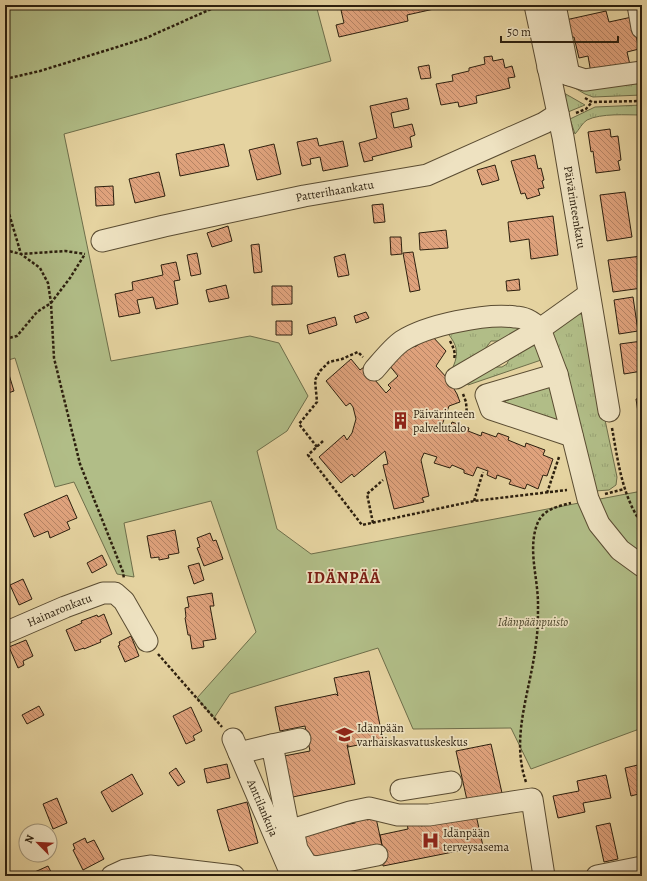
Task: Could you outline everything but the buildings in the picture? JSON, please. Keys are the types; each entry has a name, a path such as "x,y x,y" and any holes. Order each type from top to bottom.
{"street":[{"name":"Päivärinteenkatu","path":"535,5 558,114 609,411"},
{"path":"555,5 569,75"},
{"path":"638,5 642,28"},
{"path":"548,68 585,80 642,72"},
{"name":"Patterihaankatu","path":"102,241 304,196 427,175 544,123 558,114"},
{"path":"455,370 540,329 590,294"},
{"path":"374,370 401,342 420,333 466,320 496,316 516,316 528,320 540,329 557,374 587,494 599,524 620,550 642,566"},
{"path":"557,374 486,395 491,409 572,436"},
{"name":"Hainaronkatu","path":"5,633 65,607 103,593 115,593"},
{"path":"115,593 124,601 147,641"},
{"path":"236,746 272,745 300,739"},
{"path":"272,745 285,832 307,865 316,867 377,855"},
{"name":"Anttilankuja","path":"236,746 285,832 292,876"},
{"path":"429,815 407,789 452,782"},
{"path":"285,832 350,812 369,808 398,815 429,815 532,799 544,876"},
{"path":"112,876 125,870 150,866 234,876"},
{"path":"597,876 642,867"}],"path":[{"path":"5,79 40,71 146,38 220,5"},
{"path":"5,200 21,254 40,268 48,283 51,303 54,358 80,464 124,576 123,582 115,593"},
{"path":"5,250 21,254 65,251 94,255 101,252 102,241"},
{"path":"5,339 17,336 37,312 51,303 70,278 85,254"},
{"path":"439,327 450,340 454,350 455,370"},
{"path":"317,448 299,424 317,402 314,380 320,371 329,362 342,359 358,352 374,370"},
{"path":"609,411 624,489 634,513 642,524"},
{"path":"323,441 308,455 362,526 474,501 587,494 624,489"},
{"path":"474,501 482,472"},
{"path":"373,523 367,494 383,480"},
{"path":"532,799 521,770 519,747 523,710 536,644 538,602 533,552 534,533 539,520 545,512 587,494"},
{"path":"147,641 236,746"}],"green space":[{"name":"Idänpäänpuisto","path":"5,5 316,5 331,61 64,134 111,361 250,336 279,343 308,396 287,431 257,451 277,529 311,554 642,491 642,728 531,769 511,728 413,729 378,648 230,694 214,718 197,698 256,632 211,501 124,523 134,577 117,574 74,482 55,487 15,358 5,361"},
{"path":"642,80 642,95 593,97 563,81"},
{"path":"564,93 585,105 568,112"},
{"path":"642,105 642,115 599,116 585,121 575,134 570,119 595,107"},
{"path":"573,311 583,315 617,477 616,485 609,490 595,491 550,326"},
{"path":"471,324 531,327 501,341 491,341 485,349 456,372 453,367 456,356 456,347 445,330"},
{"path":"534,334 547,358 468,385 464,379 507,364 511,354"},
{"path":"546,387 550,388 562,419 555,421 506,405 505,401"}],"place":[{"name":"Päivärinteen palvelutalo","path":"400,421"},
{"name":"Idänpään varhaiskasvatuskeskus","path":"344,735"},
{"name":"Idänpään terveysasema","path":"430,840"}],"district":[{"name":"IDÄNPÄÄ","path":"344,578"}]}
